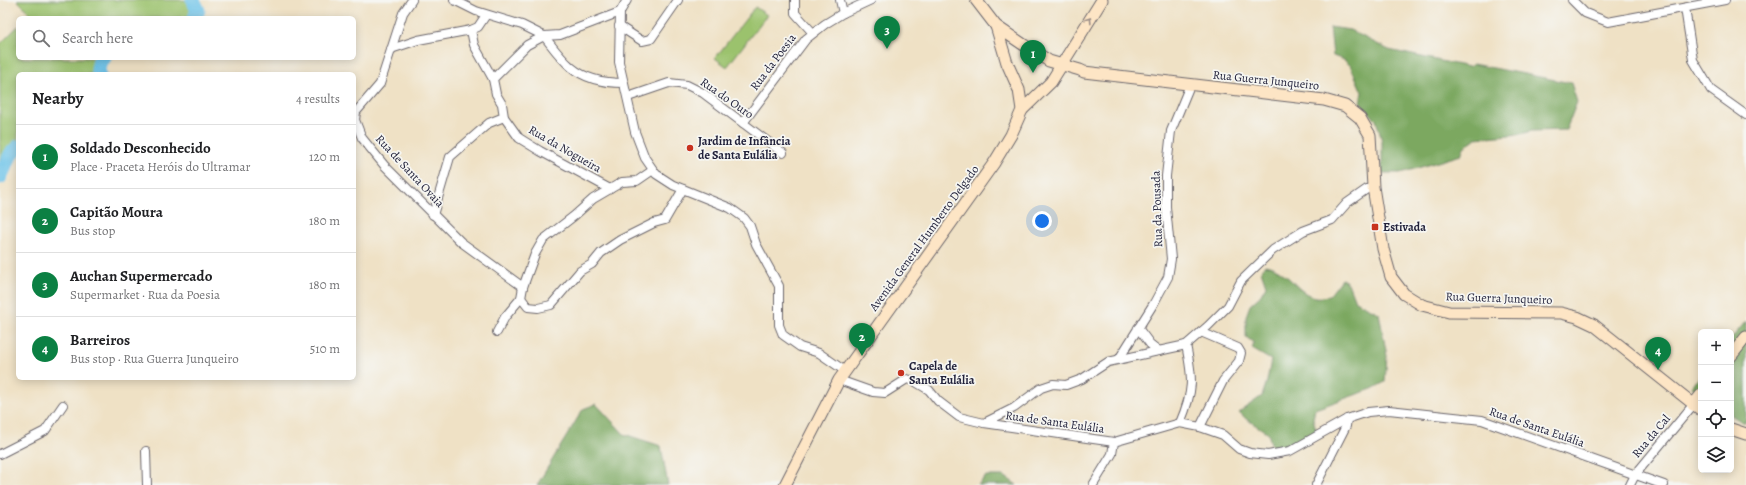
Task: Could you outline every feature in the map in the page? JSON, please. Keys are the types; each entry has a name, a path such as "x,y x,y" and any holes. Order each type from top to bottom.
{"street":[{"name":"Rua de Santa Ovaia","path":"356,112 380,84 403,13 412,0"},
{"path":"454,0 486,15 522,25 544,36 571,67 595,80 624,83"},
{"path":"497,332 505,317 521,298 523,287 535,254 543,240 593,199 622,182 637,181 653,170 645,158 635,132 619,62 620,12 627,0"},
{"path":"619,26 642,41 651,39 678,0"},
{"path":"794,0 795,13 813,33"},
{"path":"840,0 843,13"},
{"name":"Rua da Poesia","path":"743,123 806,39 843,13 871,0"},
{"path":"976,0 996,26 1007,63 1019,90 1022,110"},
{"path":"1051,82 1102,0"},
{"path":"1572,0 1585,13 1608,22 1725,0"},
{"path":"1685,8 1693,60 1711,90 1746,115"},
{"path":"493,79 527,45 544,36 560,35 620,12"},
{"path":"391,49 418,40 471,30 478,27 486,15"},
{"name":"Rua Guerra Junqueiro","path":"996,26 1049,60 1084,72 1324,100 1345,106 1360,118 1370,135 1373,187 1383,249 1391,277 1404,294 1422,305 1449,312 1561,313 1577,317 1594,325 1697,408"},
{"name":"Rua da Nogueira","path":"471,30 474,45 493,79 496,94 502,104 504,117 519,138 534,148 610,189"},
{"path":"1007,63 1011,50 1024,45"},
{"path":"1022,110 1036,94 1051,82 1080,70"},
{"name":"Rua do Ouro","path":"628,97 669,83 687,85 703,93 783,153"},
{"name":"Rua da Pousada","path":"1119,359 1154,303 1168,277 1171,259 1166,207 1166,176 1171,131 1190,85"},
{"path":"1019,90 1027,95 1036,94"},
{"name":"Avenida General Humberto Delgado","path":"785,485 842,376 994,163 1011,135 1022,110"},
{"path":"433,215 450,157 489,123 504,117"},
{"name":"Rua de Santa Ovaia","path":"356,128 362,138 384,165 461,242 523,287"},
{"name":"Rua de Santa Eulália","path":"653,170 656,174 667,181 730,208 744,218 750,226 756,244 779,286 779,325 783,335 800,347 819,353 842,376 873,392 885,393 907,379 914,381 929,390 938,401 959,417 984,423 1114,442 1180,423 1200,427 1223,435 1239,449 1250,453 1268,455 1290,451 1347,420 1368,412 1389,410 1482,420 1664,485"},
{"path":"984,423 1014,408 1041,388 1053,384 1066,385 1082,379 1108,362 1186,345 1228,306 1241,281 1273,250 1304,231 1332,220 1347,203 1367,189 1373,187"},
{"path":"521,298 528,307 538,308 551,305 580,271 592,264 601,253 620,240 665,220 684,189"},
{"path":"1138,328 1150,344 1159,351"},
{"path":"1200,427 1223,381 1239,361 1240,353 1238,348 1201,332"},
{"path":"1734,352 1746,337"},
{"path":"1180,423 1188,403 1192,386 1191,369 1186,345"},
{"path":"0,454 45,431 63,405"},
{"name":"Rua da Cal","path":"1630,485 1635,475 1697,408"},
{"path":"1316,485 1346,426 1347,420"},
{"path":"1734,430 1746,434"},
{"path":"1093,485 1112,454 1114,442"},
{"path":"146,451 147,485"}],"green space":[{"path":"17,0 189,0 192,10 191,16 29,16 31,14"},
{"path":"755,7 767,15 727,67 715,58"},
{"path":"1330,27 1350,30 1389,50 1469,67 1473,64 1571,83 1577,102 1566,130 1532,131 1521,134 1476,138 1464,147 1461,155 1401,173 1380,173 1382,170 1382,141 1376,120 1360,102 1362,92 1350,65 1344,60 1333,56"},
{"path":"16,28 16,60 97,60 97,72 16,72 16,156 0,182 0,44"},
{"path":"1265,265 1280,271 1303,292 1316,297 1329,296 1342,279 1348,283 1355,301 1379,313 1387,356 1385,382 1372,389 1315,409 1313,419 1317,432 1293,444 1272,447 1268,433 1246,419 1239,412 1262,396 1267,381 1271,360 1252,349 1254,343 1246,337 1246,316 1250,305 1260,296 1266,286 1261,271"},
{"path":"1746,321 1746,422 1742,422 1734,417 1734,335"},
{"path":"1698,379 1698,392 1691,387"},
{"path":"596,404 624,434 661,446 668,485 537,485 583,409"},
{"path":"986,476 1004,476 1017,485 978,485"}],"waterway":[{"path":"193,0 198,10 196,16"},
{"path":"99,72 100,60"},
{"path":"0,177 11,154 16,149"}],"place":[{"name":"Auchan Supermercado","path":"887,49"},
{"name":"Soldado Desconhecido","path":"1033,73"},
{"name":"Jardim de Infância de Santa Eulália","path":"690,148"},
{"name":"Estivada","path":"1375,227"},
{"name":"Capitão Moura","path":"862,356"},
{"name":"Barreiros","path":"1658,370"},
{"name":"Capela de Santa Eulália","path":"901,373"}]}
